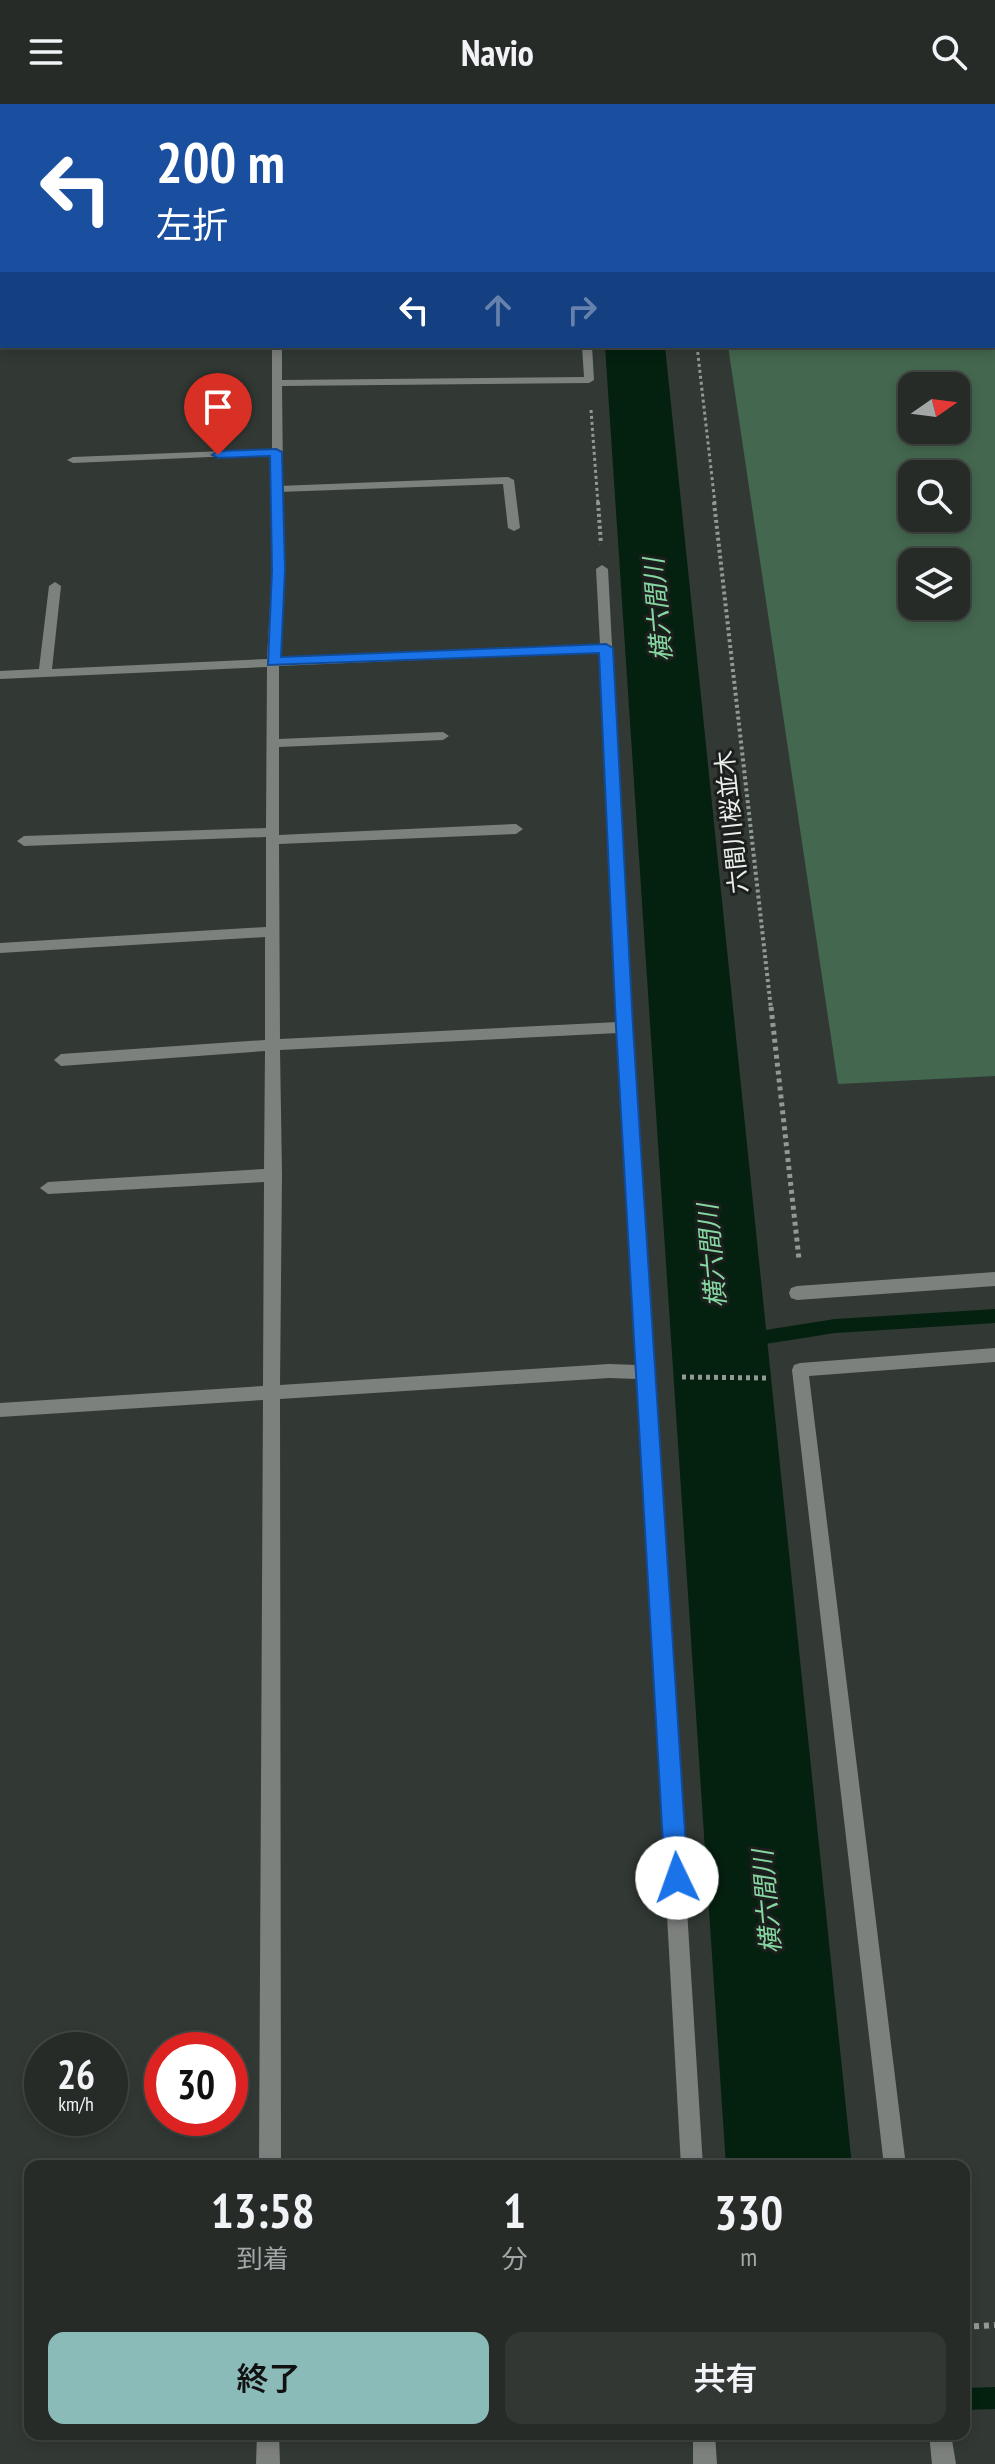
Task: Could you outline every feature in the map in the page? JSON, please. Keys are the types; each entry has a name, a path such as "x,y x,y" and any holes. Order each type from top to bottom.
{"street":[{"path":"270,2160 275,1045 273,662 278,570 277,348"},
{"path":"276,383 589,380 587,348"},
{"path":"73,460 276,452"},
{"path":"278,489 508,480 514,528"},
{"path":"602,569 625,1027 692,2160"},
{"path":"45,673 55,586"},
{"path":"0,675 606,648"},
{"path":"273,743 443,736"},
{"path":"24,841 516,829"},
{"path":"0,948 274,932"},
{"path":"61,1060 275,1045 625,1027"},
{"path":"48,1188 274,1175"},
{"path":"797,1293 995,1279"},
{"path":"894,2160 800,1370 995,1355"},
{"path":"0,1410 609,1371 647,1374"},
{"path":"268,2440 268,2464"},
{"path":"704,2440 705,2464"},
{"path":"941,2440 944,2464"}],"path":[{"name":"六間川桜並木","path":"697,348 799,1252 797,1293"},
{"path":"589,380 602,569"},
{"path":"647,1374 801,1378"},
{"path":"970,2327 995,2325"}],"green space":[{"path":"728,348 995,348 995,1076 838,1084"}],"waterway":[{"name":"横六間川","path":"635,348 788,2160"},
{"path":"720,1344 835,1326 995,1316"},
{"path":"970,2399 995,2398"}],"route":[{"path":"218,455 276,452 278,570 273,662 606,648 625,1027 677,1878"}]}
